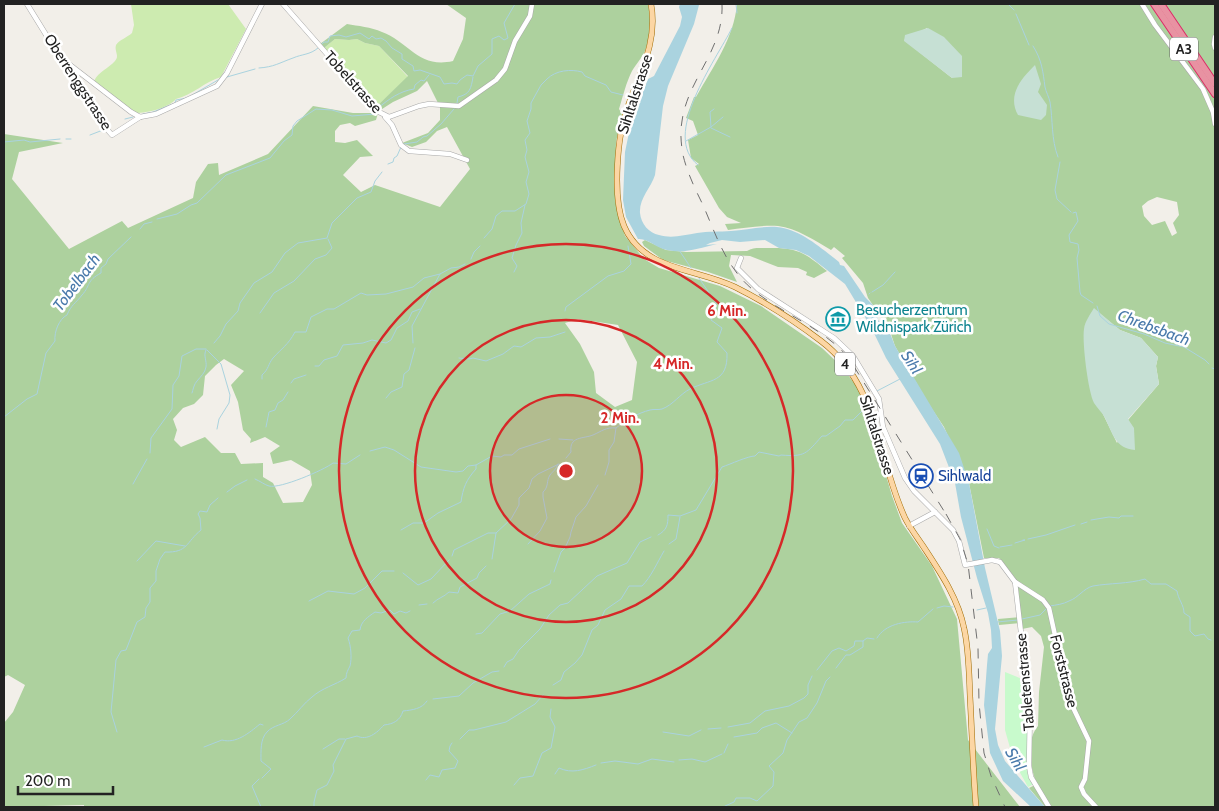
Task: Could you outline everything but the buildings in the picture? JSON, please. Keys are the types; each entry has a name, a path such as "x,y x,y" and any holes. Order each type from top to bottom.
{"highway":[{"name":"A3","path":"1154,4 1215,94"},
{"name":"A3","path":"1161,4 1215,84"}],"main road":[{"name":"Sihltalstrasse","path":"651,4 652,42 626,112 620,138 619,202 626,230 636,244 652,258 668,266 716,279 743,291 818,339 840,358 854,376 867,401 898,500 910,526 947,584 963,621 968,658 976,807"}],"street":[{"name":"Oberrenggstrasse","path":"28,4 53,46 93,102 104,126 112,134 140,117"},
{"path":"65,61 131,112 140,117 156,114 217,86 226,73 262,4"},
{"name":"Tobelstrasse","path":"283,4 376,111 384,116 396,115 428,104 459,106 496,80 505,69 515,41 530,16 532,4"},
{"path":"1142,4 1155,25 1203,89 1214,111 1215,124"},
{"path":"1215,37 1215,48"},
{"path":"392,125 393,118 396,115"},
{"path":"384,116 392,125 401,145 409,151 450,154 467,160"},
{"path":"741,258 737,268 758,289 834,338 848,350 879,399 882,424 905,478 914,491 935,512 910,526"},
{"name":"Forststrasse","path":"935,512 953,530 959,541 966,565 987,561 1000,562 1015,582 1043,600 1049,608 1069,699 1089,741 1084,779 1081,787 1084,794 1096,807"},
{"name":"Tabletenstrasse","path":"1015,582 1030,708 1029,766 1031,777 1049,807"}],"green space":[{"path":"131,4 228,4 246,29 221,77 163,107 152,111 135,113 94,81 116,59 117,43 132,33 134,25"},
{"path":"446,4 648,4 650,28 647,45 644,54 630,76 619,109 622,114 616,142 615,201 625,236 644,259 659,268 720,286 761,306 822,348 842,367 857,387 867,410 892,496 902,523 932,566 957,619 968,740 1020,807 84,807 84,805 4,807 4,723 13,712 25,685 8,675 4,677 4,134 63,143 19,152 12,179 69,249 122,221 128,228 193,198 196,182 208,164 218,163 219,175 268,154 313,106 353,113 378,113 376,120 355,126 350,123 340,125 335,131 335,142 345,143 357,140 373,156 360,157 343,175 361,192 375,185 440,207 470,169 447,127 437,131 426,142 412,147 402,143 428,133 440,120 440,107 427,81 417,91 379,111 376,107 408,76 379,46 357,39 335,39 324,48 320,44 347,24 382,32 431,61 453,61 463,39 466,18","holes":["578,319 618,325 637,362 632,400 615,407 596,393 594,372 580,344 565,323","224,359 244,371 231,385 238,402 243,430 251,439 250,443 265,437 280,446 270,453 273,464 291,460 310,471 312,485 303,502 283,503 273,483 263,477 263,463 241,464 235,453 221,453 205,437 181,447 174,440 177,430 173,419 183,408 194,404 203,395 205,376"]},
{"path":"737,4 1150,4 1200,78 1210,71 1165,4 1215,4 1215,807 1045,807 1029,788 1037,784 1030,754 1032,738 1038,726 1039,692 1044,647 1041,636 1032,627 1022,629 1021,623 999,625 998,619 1021,617 1017,581 999,558 984,558 969,483 944,427 895,346 889,328 868,298 863,283 842,258 845,256 834,247 831,250 806,235 785,227 766,226 728,230 725,224 741,223 727,217 719,208 695,166 699,164 691,158 688,140 698,135 693,121 686,118 694,97 696,97 722,52 735,17","holes":["927,28 952,78 904,40","1157,197 1177,202 1179,215 1173,223 1177,233 1172,236 1165,221 1152,225 1144,216 1142,206","1094,309 1120,330 1141,338 1158,357 1156,366 1159,384 1128,420 1117,443 1101,410"]},
{"path":"928,28 944,37 962,56 962,77 952,78 904,41 905,35"},
{"path":"335,39 357,39 379,46 408,77 376,107 324,48"},
{"path":"1035,65 1041,84 1038,92 1047,105 1046,115 1041,120 1018,115 1014,101 1017,88"},
{"path":"645,240 666,250 686,252 785,248 806,255 827,271 814,278 806,275 807,272 798,268 778,267 750,256 731,255 729,266 737,282 663,260 644,246 642,242"},
{"path":"1094,308 1120,330 1141,338 1158,357 1156,366 1159,384 1128,419 1134,428 1135,450 1128,449 1119,443 1092,397 1086,366 1084,329 1085,323"},
{"path":"1005,672 1027,681 1030,709 1029,768 1034,784 1028,787 1014,762 1005,730"}],"water":[{"path":"680,4 701,4 668,86 663,106 655,175 640,208 642,221 652,232 669,237 701,232 766,227 777,227 794,231 818,245 839,262 840,265 844,266 865,297 874,306 878,320 881,323 886,323 895,346 959,453 969,483 985,568 1000,631 1002,656 995,729 998,745 1005,761 1045,807 1031,807 1003,781 990,753 984,705 988,654 992,648 991,630 961,517 955,483 940,444 886,358 871,327 845,284 809,256 796,250 779,248 765,240 740,242 722,240 706,245 717,244 686,251 663,249 645,240 638,239 626,217 623,200 625,152 631,123 648,79 654,76 680,26 682,17"}],"waterway":[{"name":"Tobelbach","path":"322,44 328,42 330,36 339,35 346,37 360,33 369,39 372,36 376,39 381,38 402,54 402,59 413,66 414,71 420,70 440,77 444,84 457,84 467,75 473,76 478,66 492,54 492,39 499,36 504,40 508,38 504,23 515,4"},
{"path":"736,4 737,13"},
{"name":"Chrebsbach","path":"1008,4 1014,10"},
{"name":"Chrebsbach","path":"1016,14 1029,45"},
{"path":"698,165 688,152 685,136 688,117 704,78 732,28"},
{"name":"Chrebsbach","path":"1033,46 1040,61 1050,102 1053,136 1058,157"},
{"path":"259,68 269,67 318,48"},
{"path":"227,77 255,69"},
{"path":"484,238 492,229 496,216 502,211 515,211 526,204 529,194 526,182 529,172 525,157 527,150 525,140 530,133 527,121 531,103 541,85 555,74 564,71 578,71 606,85 611,92 623,95"},
{"name":"Tobelbach","path":"378,108 395,96 414,89 415,85 421,80 424,81 429,75"},
{"path":"457,103 458,97 469,90 473,77"},
{"path":"143,114 175,103 176,100 187,98 218,80"},
{"name":"Tobelbach","path":"157,219 177,214 197,203 226,175 270,158 284,141 292,135 293,126 297,121 316,109 332,110 352,116 375,114"},
{"path":"404,144 417,142 427,136 454,109"},
{"path":"711,127 710,112 714,109"},
{"path":"125,119 133,117"},
{"path":"686,141 711,127 723,117"},
{"path":"711,128 730,137"},
{"path":"90,135 103,130"},
{"path":"4,142 60,139"},
{"path":"66,139 71,139"},
{"path":"388,164 393,162 401,147"},
{"name":"Chrebsbach","path":"1060,162 1055,190 1057,199 1071,212"},
{"path":"214,343 226,324 238,311 240,303 254,283 272,272 285,253 298,243 327,238 332,223 357,198 371,192 375,181 382,172"},
{"path":"514,272 517,266 512,258 522,233 521,223 525,205"},
{"name":"Chrebsbach","path":"1073,213 1076,212 1078,221 1069,235 1070,242 1078,244 1077,258 1080,292 1081,295 1093,303"},
{"name":"Tobelbach","path":"140,229 144,224 152,222"},
{"name":"Tobelbach","path":"4,417 27,399 37,394 46,353 55,341 59,323 85,292 91,281 101,273 101,268 108,259 131,237"},
{"path":"260,313 274,293 294,281 315,259 326,255 332,248 328,239"},
{"path":"471,259 474,252 480,246"},
{"path":"565,311 566,307 608,276 624,271 631,264 628,246"},
{"path":"679,250 691,268"},
{"path":"413,343 412,326 440,274 465,264"},
{"path":"872,292 883,285 895,272"},
{"path":"262,379 262,375 271,360 295,332 306,332 311,317 327,309 334,309 361,293 367,295 386,294 413,287 424,278 440,274"},
{"path":"699,278 716,303 716,307"},
{"name":"Chrebsbach","path":"1097,306 1100,316 1109,324 1144,334 1165,343 1184,347 1209,364"},
{"path":"315,366 319,366 324,360 337,356 343,345 372,340 386,343 391,340 397,328 408,321 412,312 420,309"},
{"path":"566,458 571,452 572,443 577,439 616,428 632,417 646,411 662,409 690,389 721,375 727,363 727,353 717,342 722,328 711,320 714,312"},
{"path":"459,358 473,358 486,361 503,354 514,346 521,347 536,338 550,337 565,332"},
{"path":"386,398 391,392 402,387 404,374 409,370 415,348"},
{"path":"150,453 151,438 172,409 173,385 179,376 182,356 196,349 206,349"},
{"path":"192,393 195,384 205,369 206,350"},
{"path":"207,350 221,364 230,395 229,403 219,419 217,429"},
{"path":"291,383 294,379 306,375"},
{"path":"877,391 900,379"},
{"path":"266,427 269,412 275,410 278,403 283,400 288,392"},
{"path":"658,535 666,527 668,515 680,516 696,510 722,467 755,456 759,452 779,456 800,455 812,447 822,436 826,436 840,426 845,420 853,420 866,407"},
{"path":"605,475 609,462 609,450 614,442 616,428"},
{"path":"370,451 385,447 394,450 421,467 456,472 463,471 468,466 476,465 492,456 512,455 519,449 550,439"},
{"path":"559,439 573,440"},
{"path":"255,479 269,486 282,485 312,474 333,463 346,464 360,455"},
{"path":"133,484 147,459"},
{"path":"528,544 540,531 547,518 543,492 550,475 558,464"},
{"path":"492,559 496,533 511,519 519,505 519,498 529,488 532,479 559,464"},
{"path":"401,530 413,523 424,523 438,513 461,502 466,484 476,469 476,465"},
{"path":"227,492 247,480"},
{"path":"554,572 561,552 570,537 576,517 586,506 598,485"},
{"path":"117,732 111,712 116,660 121,651 126,650 137,622 145,617 146,608 150,602 150,588 156,581 156,571 160,559 165,552 178,551 186,546 201,530 198,514 200,511 207,512 210,505 218,498"},
{"path":"1091,520 1133,516"},
{"path":"669,544 676,539 680,517"},
{"path":"1081,524 1087,522"},
{"path":"1028,539 1075,525"},
{"path":"987,529 994,546 999,548"},
{"path":"452,556 454,550 488,533 496,533"},
{"path":"504,667 560,605 568,603 597,576 627,563 640,542 651,537"},
{"path":"1015,543 1025,540 1023,540"},
{"path":"137,561 156,541 185,546"},
{"path":"1000,547 1012,545"},
{"path":"553,685 561,680 564,672 582,655 592,630 598,625 605,610 621,599 629,586 642,586 664,551"},
{"path":"403,573 418,585 431,579 449,560"},
{"path":"433,603 449,592 458,593 460,587 477,578 486,566"},
{"path":"309,601 328,591 354,594 365,588 382,571 394,571"},
{"path":"1050,606 1067,602 1093,586 1145,579 1151,584 1166,584 1177,591 1184,613 1190,617 1190,631 1195,636 1204,634 1211,640"},
{"path":"476,634 482,633 500,614 510,611 529,594 550,584 551,580"},
{"path":"419,605 427,604"},
{"path":"937,608 944,606 953,607"},
{"path":"977,610 986,608"},
{"path":"1022,619 1040,615 1047,608"},
{"path":"877,638 885,629 890,627 901,623 918,622 933,609"},
{"path":"262,778 271,769 261,761 263,738 269,730 288,721 316,694 346,678 351,659 348,638 352,631 360,630 363,622 375,612 381,613 390,610 394,614 400,611 406,613 410,611"},
{"path":"997,622 1018,620"},
{"path":"836,668 846,655 850,655 863,647 863,641 867,638 874,639"},
{"path":"817,670 832,651 839,648 846,651 854,646 855,641 863,641"},
{"path":"433,699 459,696 473,683 492,672 499,671"},
{"path":"728,727 750,723 765,711 789,706 804,698 808,694 808,685 812,676"},
{"path":"725,806 734,802 736,798 750,798 757,801 773,786 774,772 769,766 783,753 787,740 799,722 807,718 817,703 826,681 830,677"},
{"path":"460,739 469,730 506,722 535,704 543,695"},
{"path":"314,807 317,790 327,785 334,771 333,765 346,739 357,736 368,737 384,725 396,721 403,711 413,710 427,701"},
{"path":"514,785 520,778 533,776 542,753 551,748 555,727 550,717 551,709"},
{"path":"734,737 757,733 762,728 776,723 792,733"},
{"path":"204,747 222,740 237,739 260,724 263,725"},
{"path":"708,729 721,728"},
{"path":"663,732 689,736 701,730"},
{"path":"323,749 339,739 345,739"},
{"path":"426,780 430,775 439,777 442,770 455,768 458,761 449,751 452,743"},
{"path":"724,753 728,744"},
{"path":"679,760 692,759 705,762 722,754"},
{"path":"601,763 615,761 638,764 652,759 674,762"},
{"path":"555,774 559,768 573,771 596,765"},
{"path":"259,779 252,786 261,807"}],"railway":[{"path":"722,4 717,36 691,91 682,121 683,155 694,187 717,239 735,271 752,289 826,337 848,357 949,519"},
{"path":"946,514 960,539 968,564 978,648 979,703 984,753 991,776 1005,807"}],"place":[{"name":"Besucherzentrum Wildnispark Zürich","path":"838,319"},
{"name":"Sihlwald","path":"921,476"}],"water label":[{"name":"Sihl","path":"912,362"},
{"name":"Sihl","path":"1016,759"}]}
